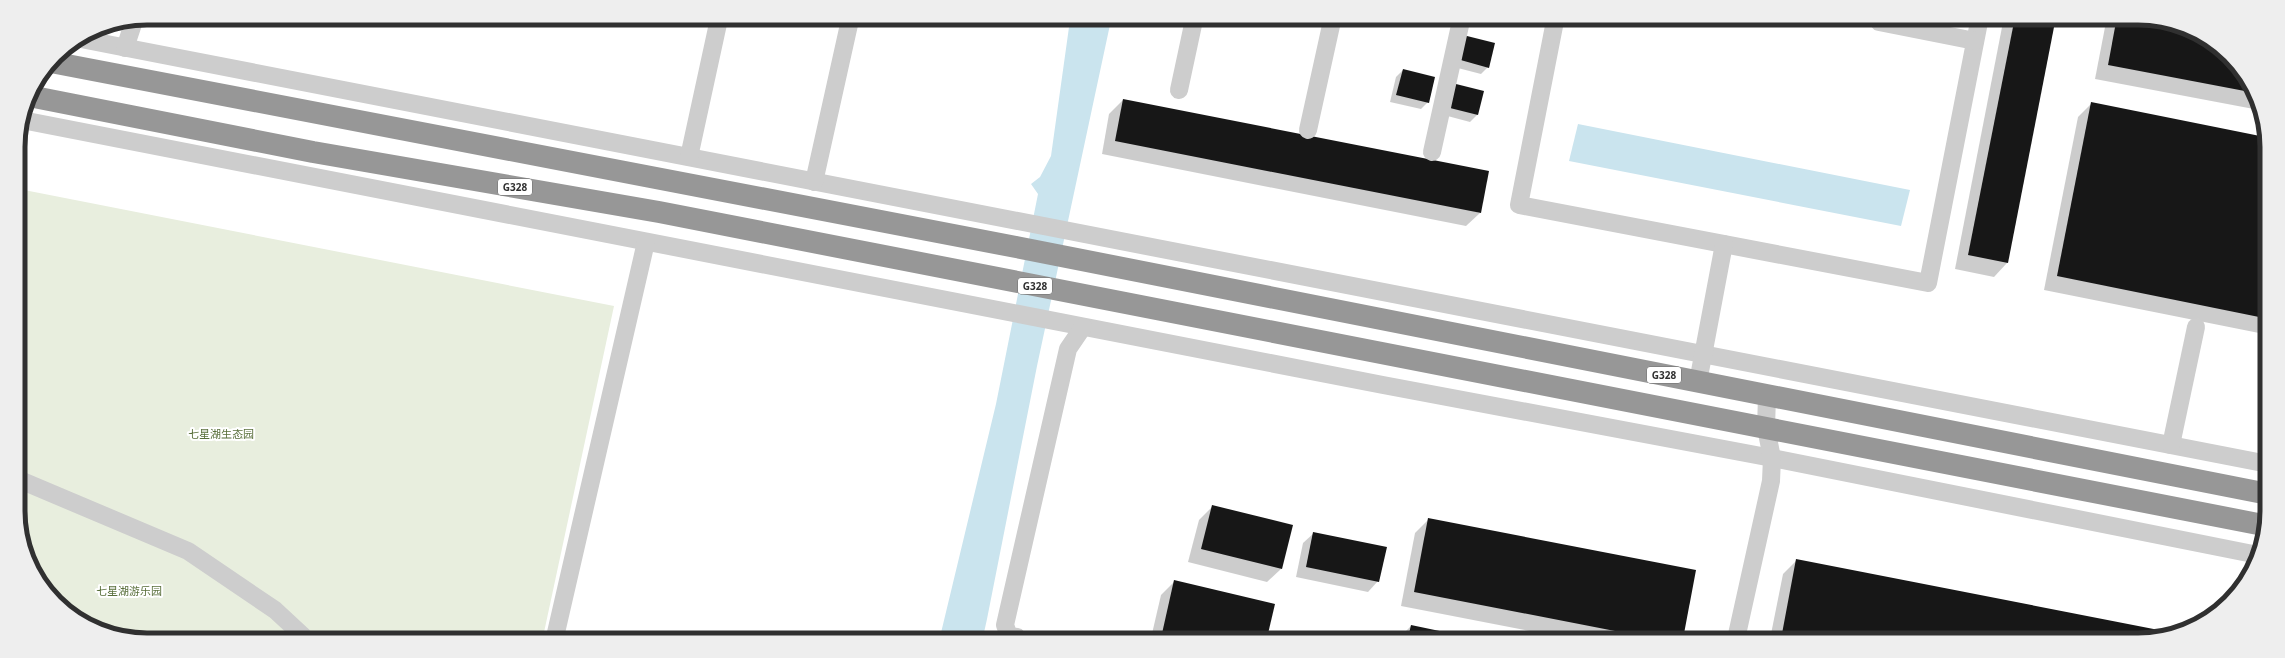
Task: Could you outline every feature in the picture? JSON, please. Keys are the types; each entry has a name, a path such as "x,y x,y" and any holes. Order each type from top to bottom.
{"highway":[{"name":"G328","path":"58,63 1016,247 1065,258 2260,492"},
{"name":"G328","path":"35,97 313,152 659,212 2259,524"}],"street":[{"path":"689,157 718,25"},
{"path":"814,182 849,25"},
{"path":"1180,90 1193,25"},
{"path":"1308,130 1331,25"},
{"path":"1432,152 1460,25"},
{"path":"1554,25 1518,205 1928,283 1978,25"},
{"path":"1894,25 1975,41"},
{"path":"126,48 133,26"},
{"path":"87,40 2260,462"},
{"path":"28,121 1061,323 1772,458 2253,553"},
{"path":"556,633 646,242"},
{"path":"1698,382 1724,244"},
{"path":"1009,633 1006,625 1068,349 1083,327"},
{"path":"2171,445 2196,327"},
{"path":"1737,633 1771,481 1772,458 1766,428 1767,396"},
{"path":"25,482 188,551 275,610 300,633"}],"green space":[{"name":"七星湖生态园","path":"25,190 614,306 544,633 131,632 100,624 73,608 45,579 31,550 25,519"}],"water":[{"path":"1069,25 1110,25 1037,366 984,633 941,633 996,404 1038,194 1031,184 1040,177 1051,156"},
{"path":"1578,124 1910,190 1901,226 1569,161"}],"building":[{"path":"2013,25 2054,25 2008,263 1968,255"},
{"path":"2115,25 2154,26 2170,29 2199,41 2212,50 2230,66 2240,79 2246,91 2108,65"},
{"path":"1463,35 1495,43 1489,68 1457,59"},
{"path":"1403,69 1435,77 1429,103 1396,95"},
{"path":"1452,83 1484,91 1478,115 1446,107"},
{"path":"1123,99 1489,171 1481,213 1115,141"},
{"path":"2091,102 2260,136 2260,317 2057,276"},
{"path":"1212,505 1293,525 1282,569 1201,549"},
{"path":"1428,518 1696,570 1684,633 1625,633 1414,592"},
{"path":"1313,532 1387,547 1379,582 1306,567"},
{"path":"1796,559 2163,631 2146,633 1782,633"},
{"path":"1174,580 1275,604 1268,633 1162,633"},
{"path":"1411,625 1449,633 1409,633"}],"park label":[{"name":"七星湖游乐园","path":"129,591"}]}
